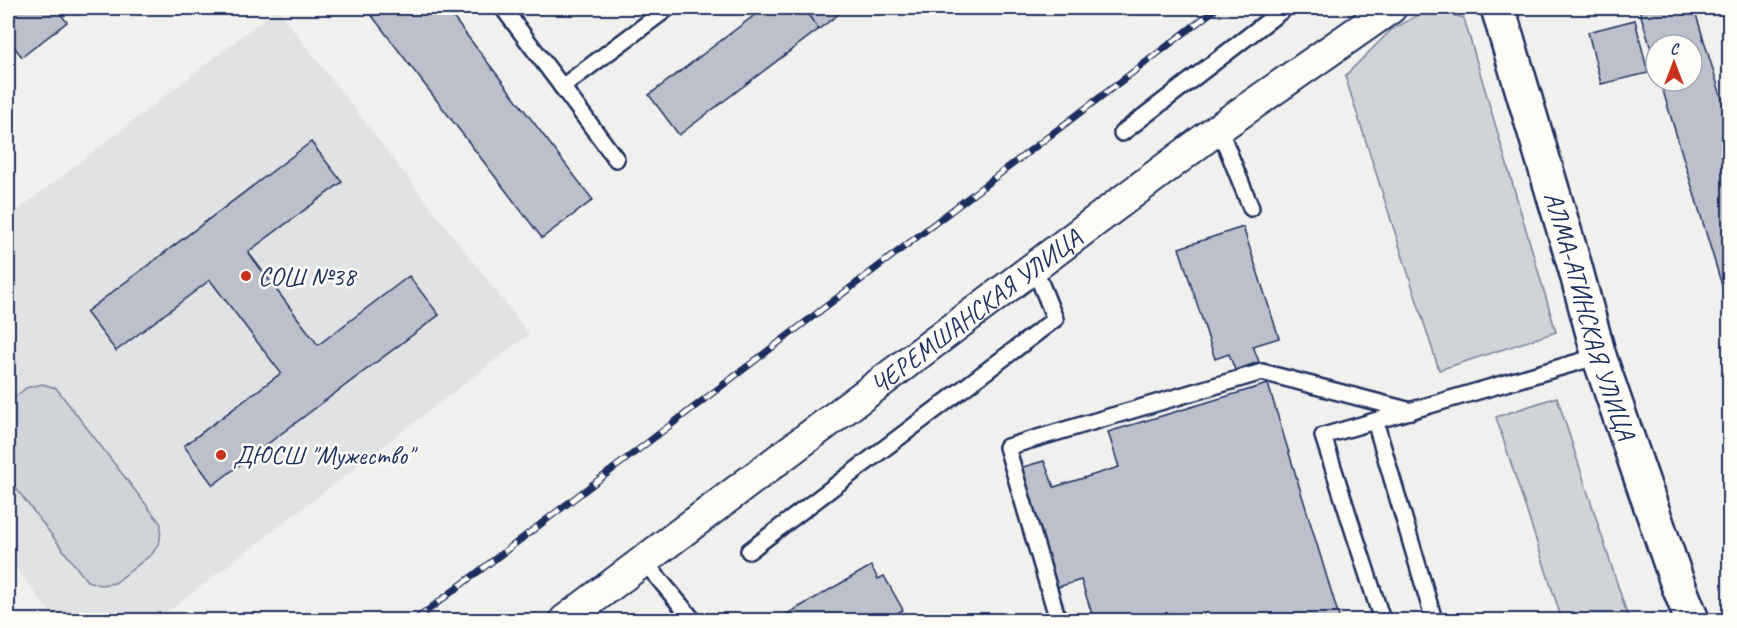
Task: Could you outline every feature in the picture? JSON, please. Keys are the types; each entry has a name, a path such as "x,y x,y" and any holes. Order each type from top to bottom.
{"street":[{"name":"ЧЕРЕМШАНСКАЯ УЛИЦА","path":"565,621 1219,128 1390,8"},
{"name":"АЛМА-АТИНСКАЯ УЛИЦА","path":"1498,8 1599,356 1692,621"}],"lane":[{"path":"503,8 616,159"},
{"path":"562,87 668,8"},
{"path":"1122,133 1285,8"},
{"path":"1219,128 1251,208"},
{"path":"749,551 1055,319 1034,267"},
{"path":"1382,621 1323,436 1599,356"},
{"path":"1058,621 1007,447 1262,372 1411,411"},
{"path":"1375,421 1434,621"},
{"path":"644,561 693,621"}],"shaded area":[{"path":"1431,8 1464,18 1556,332 1439,370 1345,76 1391,30"},
{"name":"СОШ №38","path":"277,9 529,334 157,620 56,620 8,558 8,218"},
{"path":"42,384 56,388 161,524 160,540 153,553 115,583 100,585 87,581 8,478 8,403 26,388"},
{"path":"1557,397 1629,620 1562,620 1496,417"}],"building":[{"path":"8,8 56,8 67,22 22,57 8,39"},
{"path":"366,8 446,8 593,200 542,238"},
{"path":"764,8 803,8 819,29 679,135 649,95"},
{"path":"803,8 847,8 819,29"},
{"path":"1694,8 1702,33 1646,33 1639,9"},
{"path":"1635,20 1644,57 1644,74 1601,84 1588,32"},
{"path":"1704,40 1730,125 1730,312 1664,93 1704,93"},
{"path":"311,142 342,182 248,252 318,345 409,276 439,315 213,485 184,446 281,373 210,280 116,351 86,312"},
{"path":"1243,227 1279,338 1253,346 1259,362 1235,370 1229,354 1215,359 1179,248"},
{"path":"1268,384 1340,620 1094,620 1081,580 1058,587 1019,468 1044,461 1054,487 1119,467 1108,432"},
{"path":"871,566 878,579 884,576 903,610 885,620 788,620 785,615"}],"railway":[{"path":"415,620 1217,8"}],"place":[{"name":"СОШ №38","path":"246,276"},
{"name":"ДЮСШ \"Мужество\"","path":"221,455"}]}
